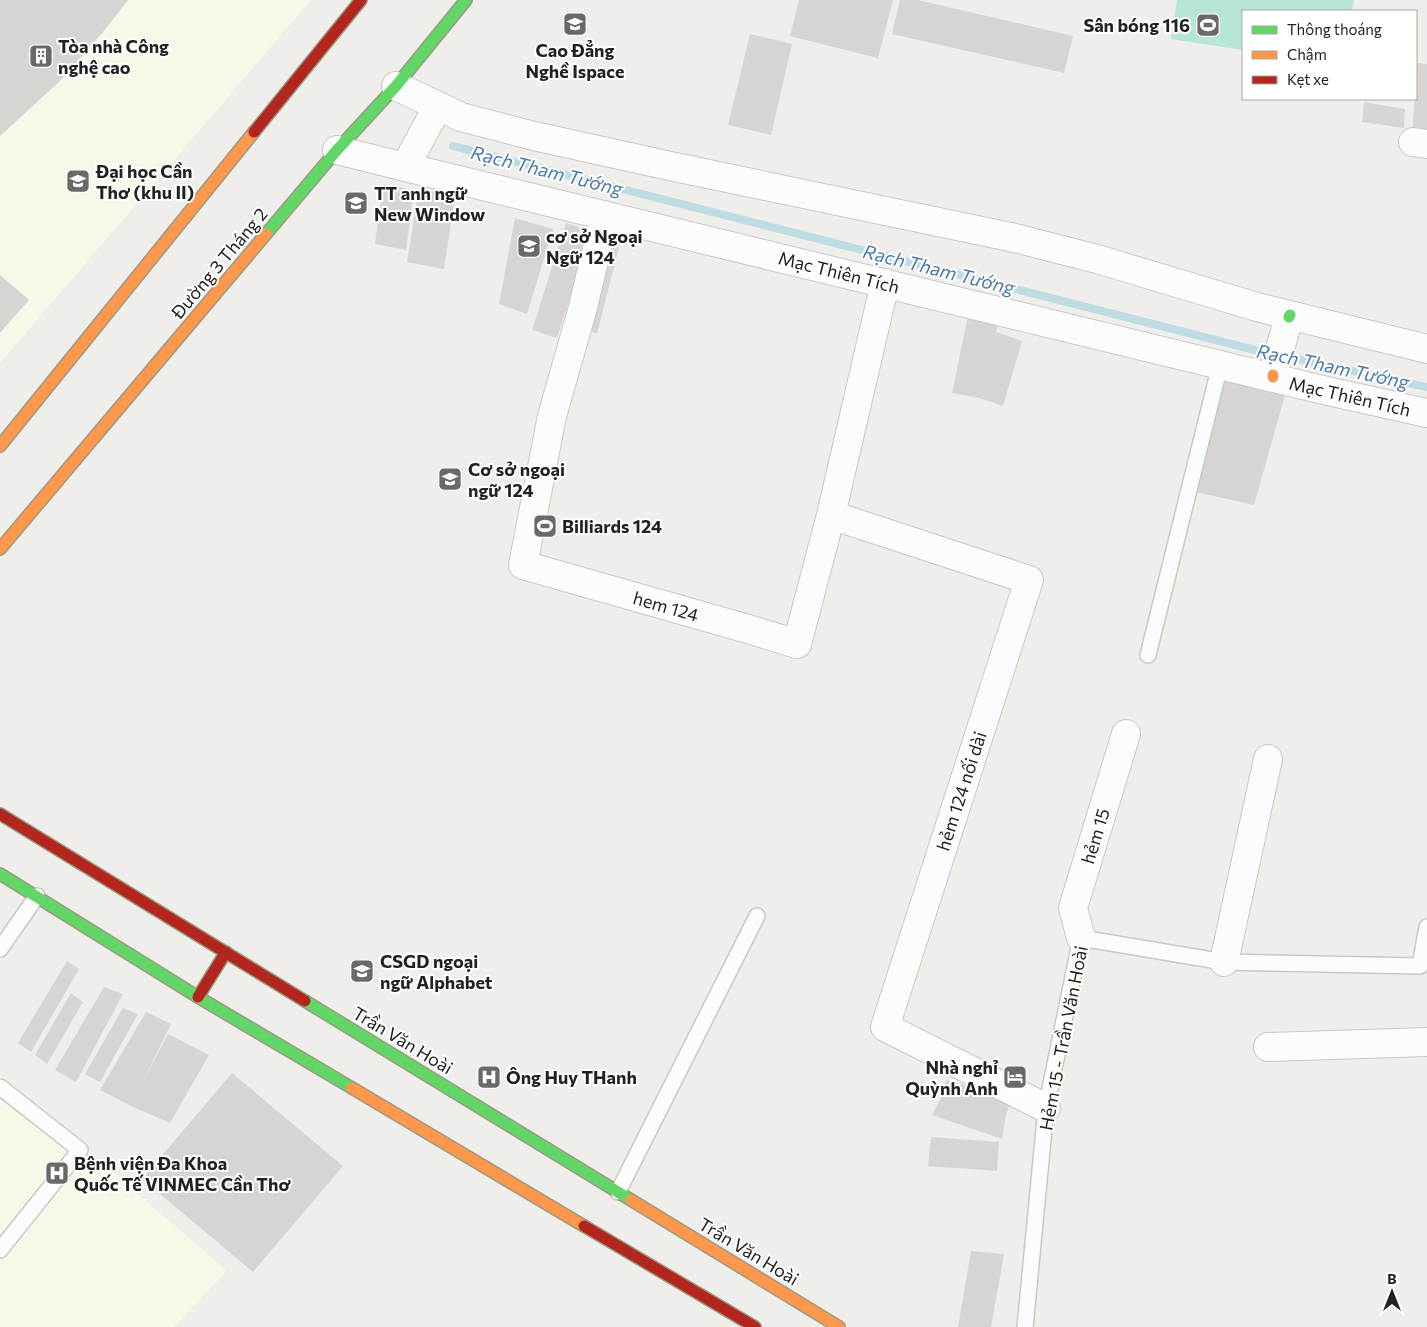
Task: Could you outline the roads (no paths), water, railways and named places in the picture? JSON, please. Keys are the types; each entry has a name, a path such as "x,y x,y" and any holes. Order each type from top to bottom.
{"main road":[{"path":"0,446 361,0"},
{"name":"Đường 3 Tháng 2","path":"0,549 337,150 396,86 466,0"},
{"name":"Trần Văn Hoài","path":"0,814 839,1327"},
{"path":"0,874 198,997 755,1327"},
{"path":"198,997 226,952"}],"street":[{"path":"396,86 461,117 534,136 1015,238 1290,316 1427,349"},
{"path":"405,167 438,106"},
{"name":"Mạc Thiên Tích","path":"337,150 1427,414"},
{"name":"hem 124","path":"605,215 582,311 552,416 523,565 748,628 797,644 831,515 885,283"},
{"name":"Mạc Thiên Tích","path":"1273,376 1290,316"},
{"name":"hẻm 124 nối dài","path":"831,515 1029,580 885,1028 1046,1108"},
{"name":"hẻm 15","path":"1081,938 1073,908 1126,734"},
{"path":"1224,962 1268,759"},
{"path":"1268,1047 1427,1042"}],"lane":[{"path":"1148,655 1220,365"},
{"path":"0,949 37,896"},
{"path":"618,1192 757,916"},
{"name":"Hẻm 15 - Trần Văn Hoài","path":"1025,1327 1046,1108 1081,938 1224,962 1420,966 1427,927"},
{"path":"0,1087 80,1150 0,1250"}],"waterway":[{"name":"Rạch Tham Tướng","path":"453,146 1255,350 1427,387"}],"place":[{"name":"Cao Đẳng Nghề Ispace","path":"575,24"},
{"name":"Sân bóng 116","path":"1208,25"},
{"name":"Tòa nhà Công nghệ cao","path":"41,56"},
{"name":"Đại học Cần Thơ (khu II)","path":"78,181"},
{"name":"TT anh ngữ New Window","path":"356,203"},
{"name":"cơ sở Ngoại Ngữ 124","path":"529,246"},
{"name":"Cơ sở ngoại ngữ 124","path":"450,479"},
{"name":"Billiards 124","path":"545,526"},
{"name":"CSGD ngoại ngữ Alphabet","path":"362,971"},
{"name":"Ông Huy THanh","path":"489,1077"},
{"name":"Nhà nghỉ Quỳnh Anh","path":"1015,1077"},
{"name":"Bệnh viện Đa Khoa Quốc Tế VINMEC Cần Thơ","path":"57,1173"}]}
